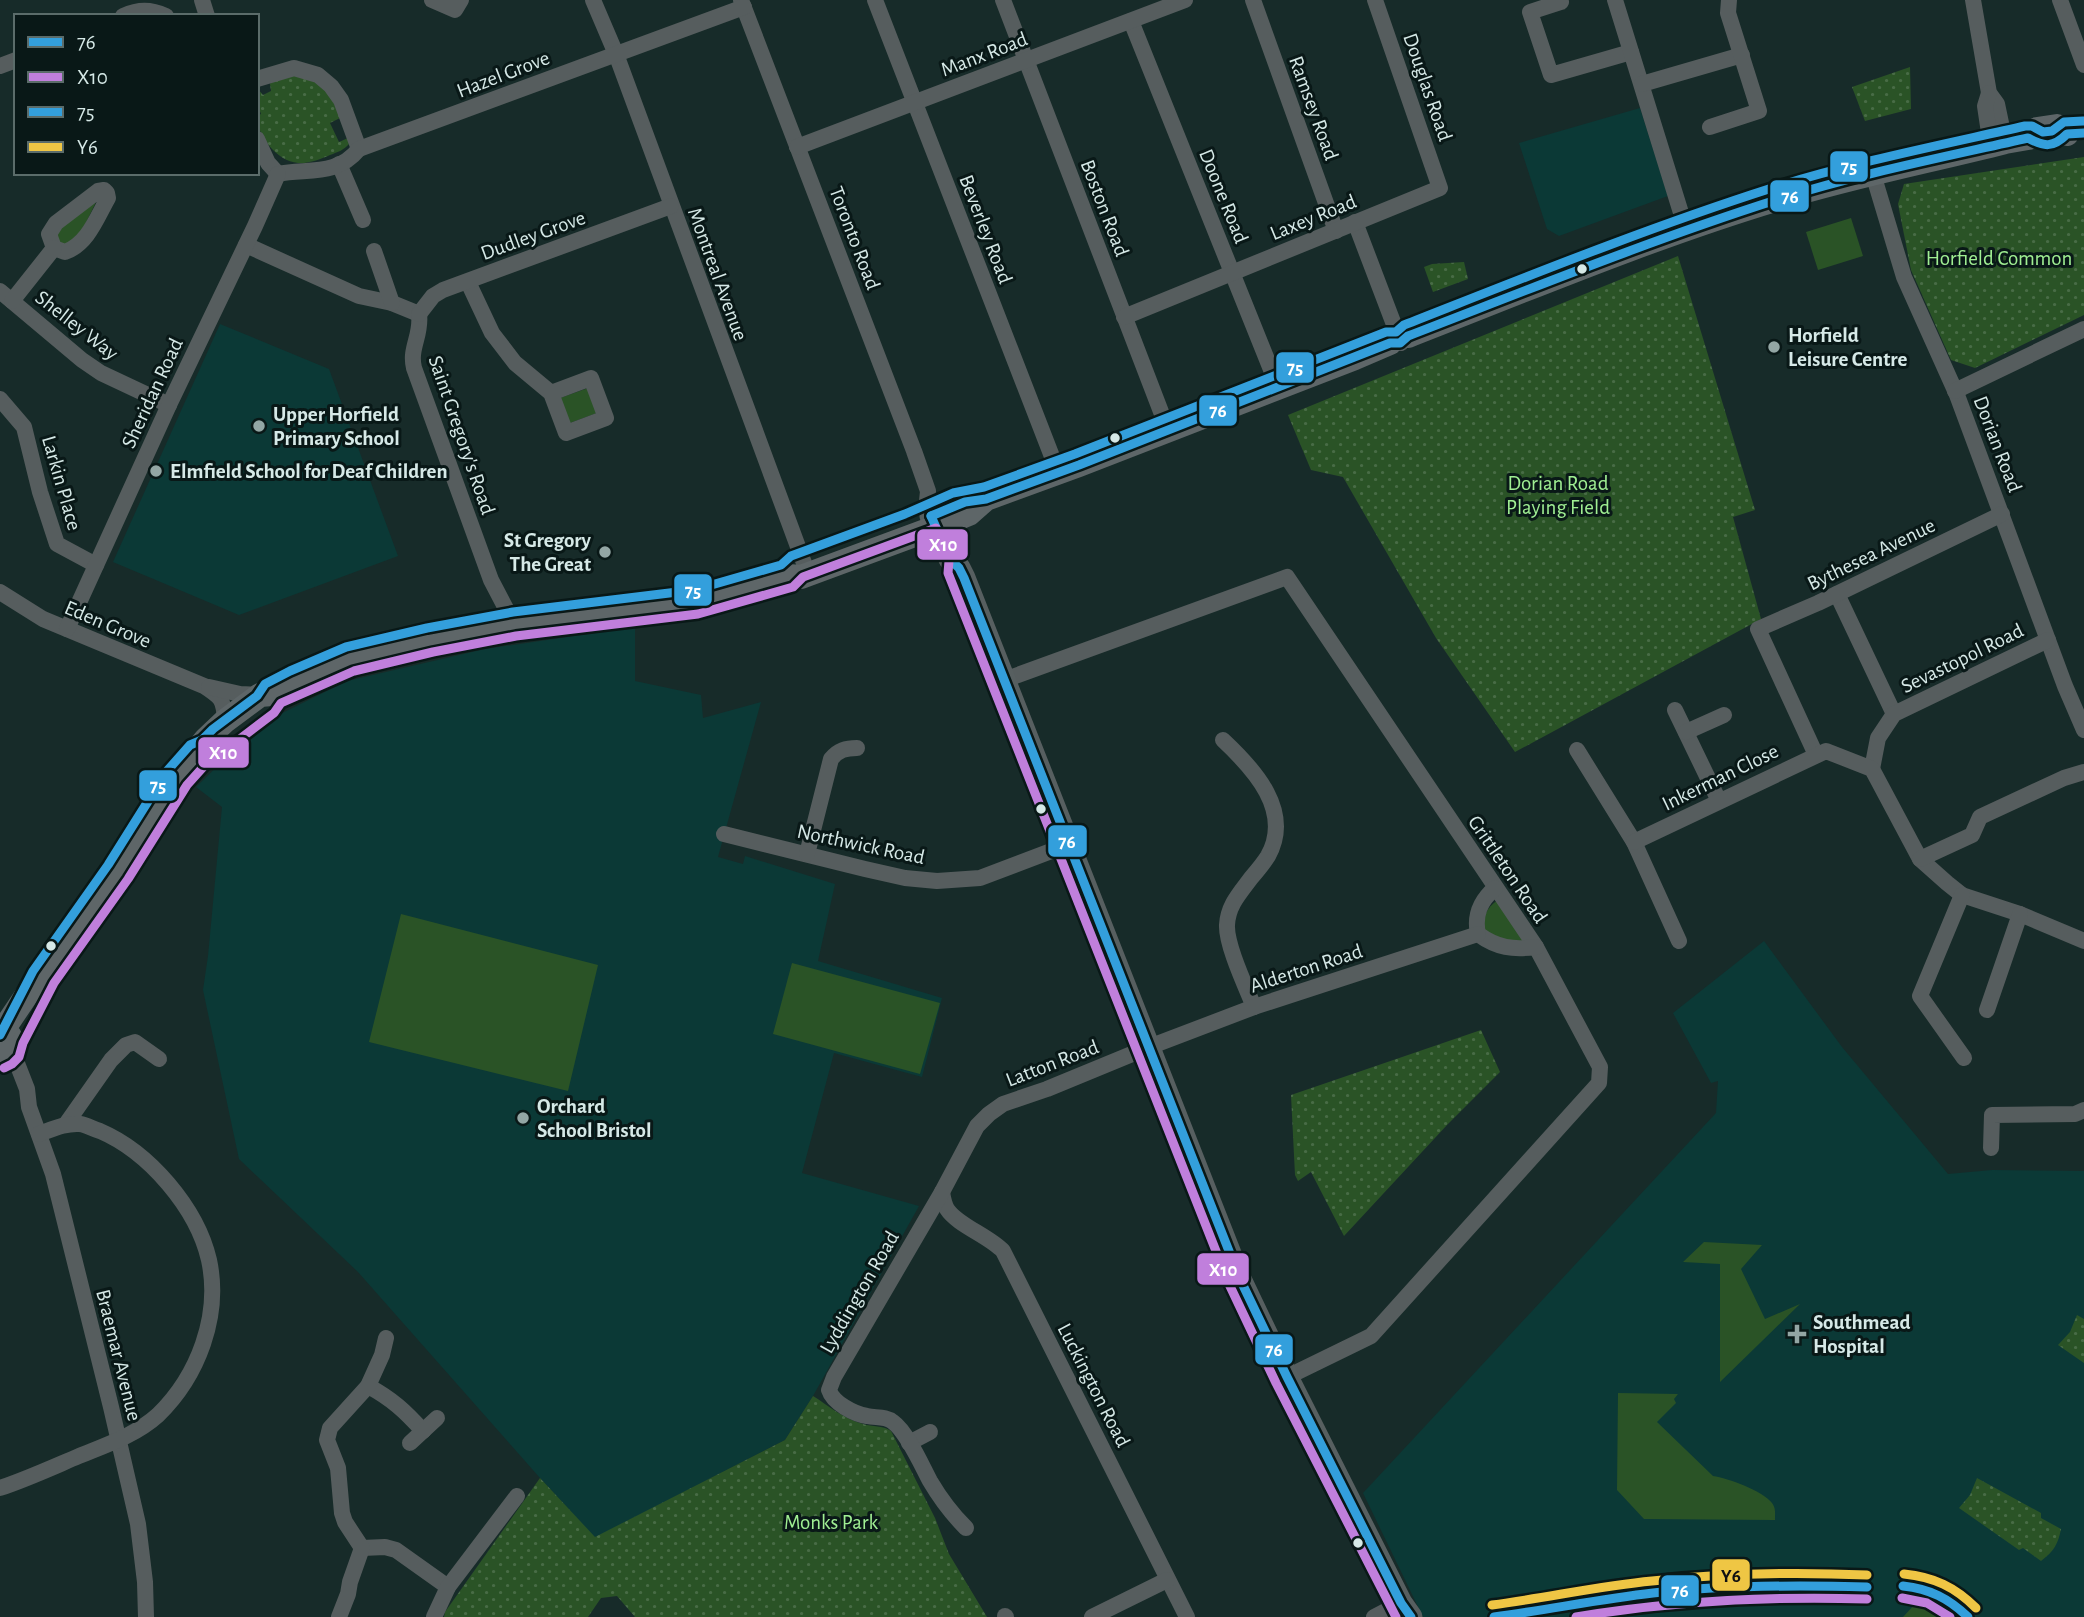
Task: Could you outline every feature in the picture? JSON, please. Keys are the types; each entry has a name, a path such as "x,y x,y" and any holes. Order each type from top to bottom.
{"main road":[{"path":"4,1044 43,977 126,861 177,778 198,754 201,745 226,721 266,694 350,659 443,638 514,624 696,602 939,519 965,501 986,499 1058,472 1686,229 1779,199 2008,142 2037,129 2057,126 2076,133"},
{"path":"198,754 208,751 265,704 266,694"}],"street":[{"path":"432,0 455,10 461,0"},
{"name":"Montreal Avenue","path":"593,0 616,54 671,206 796,570"},
{"name":"Beverley Road","path":"876,0 1058,472"},
{"name":"Boston Road","path":"1003,0 1168,430"},
{"name":"Manx Road","path":"797,147 1131,20 1163,4 1185,0"},
{"name":"Ramsey Road","path":"1253,0 1336,231"},
{"name":"Douglas Road","path":"1375,0 1440,188"},
{"path":"1560,0 1561,2 1530,12 1551,75 1631,52"},
{"path":"1615,0 1686,229"},
{"path":"1710,127 1759,111 1728,13 1729,0"},
{"path":"1973,0 1989,93 1985,106 2008,142"},
{"path":"2060,0 2084,65"},
{"name":"Hazel Grove","path":"278,174 316,172 339,164 350,159 359,149 616,54 743,3"},
{"name":"Toronto Road","path":"743,3 928,491 927,500 939,519"},
{"path":"129,14 139,10 160,14"},
{"name":"Doone Road","path":"1131,20 1278,387"},
{"path":"1642,84 1742,55"},
{"path":"261,81 294,68 318,75 331,86 341,100 359,149"},
{"path":"259,143 268,163 278,174"},
{"path":"339,164 363,220"},
{"name":"Sheridan Road","path":"67,629 278,174"},
{"name":"Dorian Road","path":"1873,174 1905,277 1955,391 2084,730"},
{"name":"Laxey Road","path":"1124,317 1440,188"},
{"name":"Dudley Grove","path":"419,314 437,293 671,206"},
{"path":"1354,222 1399,340"},
{"path":"246,245 359,296 392,303 419,314"},
{"path":"6,296 54,248"},
{"path":"374,251 392,303"},
{"path":"468,282 492,333 515,363 551,393"},
{"name":"Shelley Way","path":"6,296 101,373 169,405"},
{"name":"Saint Gregory's Road","path":"419,314 420,329 412,354 414,368 492,580 514,624"},
{"path":"1955,391 2084,329"},
{"name":"Larkin Place","path":"0,399 24,427 40,492 57,544 96,565"},
{"name":"Bythesea Avenue","path":"1821,753 1758,629 1781,621 2002,514"},
{"path":"939,519 950,559 960,568 1240,1279 1406,1610 1374,1617"},
{"name":"Grittleton Road","path":"1004,680 1287,577 1536,947 1600,1068 1599,1083 1371,1336 1287,1377"},
{"name":"Eden Grove","path":"0,592 43,619 204,686 240,694 266,694"},
{"name":"Sevastopol Road","path":"1837,594 1894,714"},
{"name":"Sevastopol Road","path":"1872,769 1878,738 1894,714 2048,640"},
{"name":"Eden Grove","path":"204,686 223,701 226,721"},
{"path":"1675,710 1719,801"},
{"path":"1686,732 1724,715"},
{"path":"1223,740 1260,779 1270,798 1275,820 1275,837 1268,856 1236,897 1229,911 1227,927 1231,946 1254,1007"},
{"path":"807,854 831,759 848,748 857,748"},
{"path":"1577,750 1634,842 1679,941"},
{"path":"1821,753 1872,769 1920,859 1962,895 2020,914 2084,941"},
{"name":"Inkerman Close","path":"1634,842 1821,753"},
{"path":"1920,859 1972,835 1980,817 2064,778 2084,772"},
{"name":"Northwick Road","path":"724,834 905,878 960,881 980,878 1068,845"},
{"path":"1495,888 1480,905 1475,920 1478,934 1503,948 1536,947"},
{"path":"1962,895 1920,996 1964,1058"},
{"path":"1987,1010 2020,914"},
{"name":"Alderton Road","path":"1149,1047 1254,1007 1478,934"},
{"path":"66,1124 111,1060 126,1045 135,1042 159,1059"},
{"name":"Braemar Avenue","path":"4,1044 27,1089 29,1107 53,1174 138,1524 146,1617"},
{"name":"Latton Road","path":"977,1126 1003,1104 1149,1047"},
{"path":"1992,1148 1992,1115 2075,1114 2084,1110"},
{"path":"0,1488 118,1440 156,1416 173,1399 192,1371 204,1343 210,1319 212,1291 209,1261 199,1231 162,1175 131,1147 83,1125 66,1124 39,1134"},
{"name":"Lyddington Road","path":"966,1528 949,1520 909,1443 895,1423 857,1413 835,1400 829,1390 869,1314 942,1192 977,1126"},
{"name":"Luckington Road","path":"942,1192 945,1206 951,1214 1003,1251 1187,1617"},
{"path":"362,1548 342,1513 338,1468 327,1434 368,1387 383,1355 386,1338"},
{"path":"368,1387 389,1397 423,1431"},
{"path":"410,1443 438,1418"},
{"path":"909,1443 930,1432"},
{"path":"434,1617 448,1587 517,1496"},
{"path":"362,1548 385,1547 396,1550 448,1587"},
{"path":"339,1617 362,1548"},
{"path":"1092,1617 1167,1580"}],"shaded area":[{"path":"1640,108 1668,196 1559,236 1547,229 1519,143"},
{"path":"220,324 329,369 398,556 239,615 113,562"},
{"name":"Orchard School Bristol","path":"635,627 635,681 701,695 703,718 761,702 718,857 743,864 745,856 835,884 818,961 942,998 922,1077 834,1053 802,1173 919,1206 813,1396 785,1440 595,1538 358,1272 239,1159 203,990 222,807 196,787 262,723 347,681 485,649"},
{"name":"Southmead Hospital","path":"1764,941 1842,1047 1948,1174 1992,1170 2084,1171 2084,1617 1423,1617 1363,1493 1716,1113 1718,1081 1711,1083 1673,1013"}],"green space":[{"path":"1910,67 1911,109 1865,121 1852,87"},
{"path":"289,73 322,82 342,117 330,123 339,142 348,138 349,144 319,160 302,163 290,161 276,153 259,128 259,90 263,95 271,91 273,78"},
{"name":"Horfield Common","path":"2084,157 2084,315 1975,368 1951,360 1911,270 1898,204 1904,184"},
{"path":"96,202 77,241 62,246 55,234 58,229"},
{"path":"1851,218 1863,256 1818,270 1806,232"},
{"name":"Dorian Road Playing Field","path":"1678,256 1755,510 1733,517 1761,619 1515,752 1436,638 1343,477 1311,470 1288,415"},
{"path":"1464,262 1468,279 1433,292 1424,267"},
{"path":"588,388 597,413 570,423 560,398"},
{"path":"1498,900 1523,941 1515,945 1485,931 1486,913"},
{"path":"401,914 598,965 568,1091 369,1042"},
{"path":"792,963 940,1003 920,1074 773,1034"},
{"path":"1481,1030 1500,1072 1344,1236 1311,1172 1298,1181 1295,1175 1291,1095"},
{"path":"1704,1242 1762,1245 1741,1269 1765,1319 1800,1304 1720,1382 1720,1264 1683,1262"},
{"path":"2077,1315 2084,1319 2084,1363 2058,1345 2070,1332"},
{"path":"1618,1393 1678,1394 1674,1399 1676,1403 1657,1422 1713,1476 1745,1486 1767,1498 1774,1507 1775,1520 1644,1519 1617,1490"},
{"name":"Monks Park","path":"813,1396 849,1419 891,1431 935,1518 949,1554 987,1617 635,1617 617,1596 601,1598 588,1617 444,1617 540,1478 595,1537 785,1440"},
{"path":"1977,1478 2041,1513 2041,1518 2061,1529 2055,1547 2041,1561 2023,1548 2019,1550 1959,1508 1970,1495"},
{"path":"1915,1604 1929,1604 1943,1617 1903,1617"}],"transit line":[{"name":"75","path":"0,1035 33,971 108,865 167,771 190,745 202,740 257,696 265,684 290,671 346,647 427,628 513,612 694,590 781,565 791,556 905,514 953,493 984,487 1075,454 1386,332 1396,332 1404,325 1541,271 1725,203 1898,154 2025,126 2032,126 2043,132 2052,131 2064,122 2083,121"},
{"name":"76","path":"931,516 965,502 986,499 1079,465 1390,343 1400,343 1408,336 1545,283 1729,215 1901,166 2028,138 2048,145 2067,134 2084,133"},
{"name":"76","path":"931,516 950,559 964,578 1240,1279 1401,1603 1411,1617"},
{"name":"X10","path":"4,1068 19,1057 23,1043 54,983 128,879 187,785 205,765 216,760 274,713 281,703 354,671 433,652 516,636 698,614 793,587 803,577 936,528 949,561 948,573 1229,1284 1276,1383 1396,1617"},
{"name":"Y6","path":"1492,1605 1679,1578 1760,1574 1867,1575"},
{"name":"Y6","path":"1904,1574 1943,1584 1976,1608"},
{"name":"76","path":"1494,1617 1680,1590 1760,1586 1867,1587"},
{"name":"76","path":"1903,1586 1922,1589 1938,1596 1968,1617"},
{"name":"X10","path":"1902,1598 1927,1603 1950,1617"},
{"name":"X10","path":"1576,1617 1721,1601 1867,1599"}],"place":[{"name":"Horfield Leisure Centre","path":"1774,347"},
{"name":"Upper Horfield Primary School","path":"259,426"},
{"name":"Elmfield School for Deaf Children","path":"156,471"},
{"name":"St Gregory The Great","path":"605,552"},
{"name":"Orchard School Bristol","path":"523,1118"},
{"name":"Southmead Hospital","path":"1797,1334"}]}
